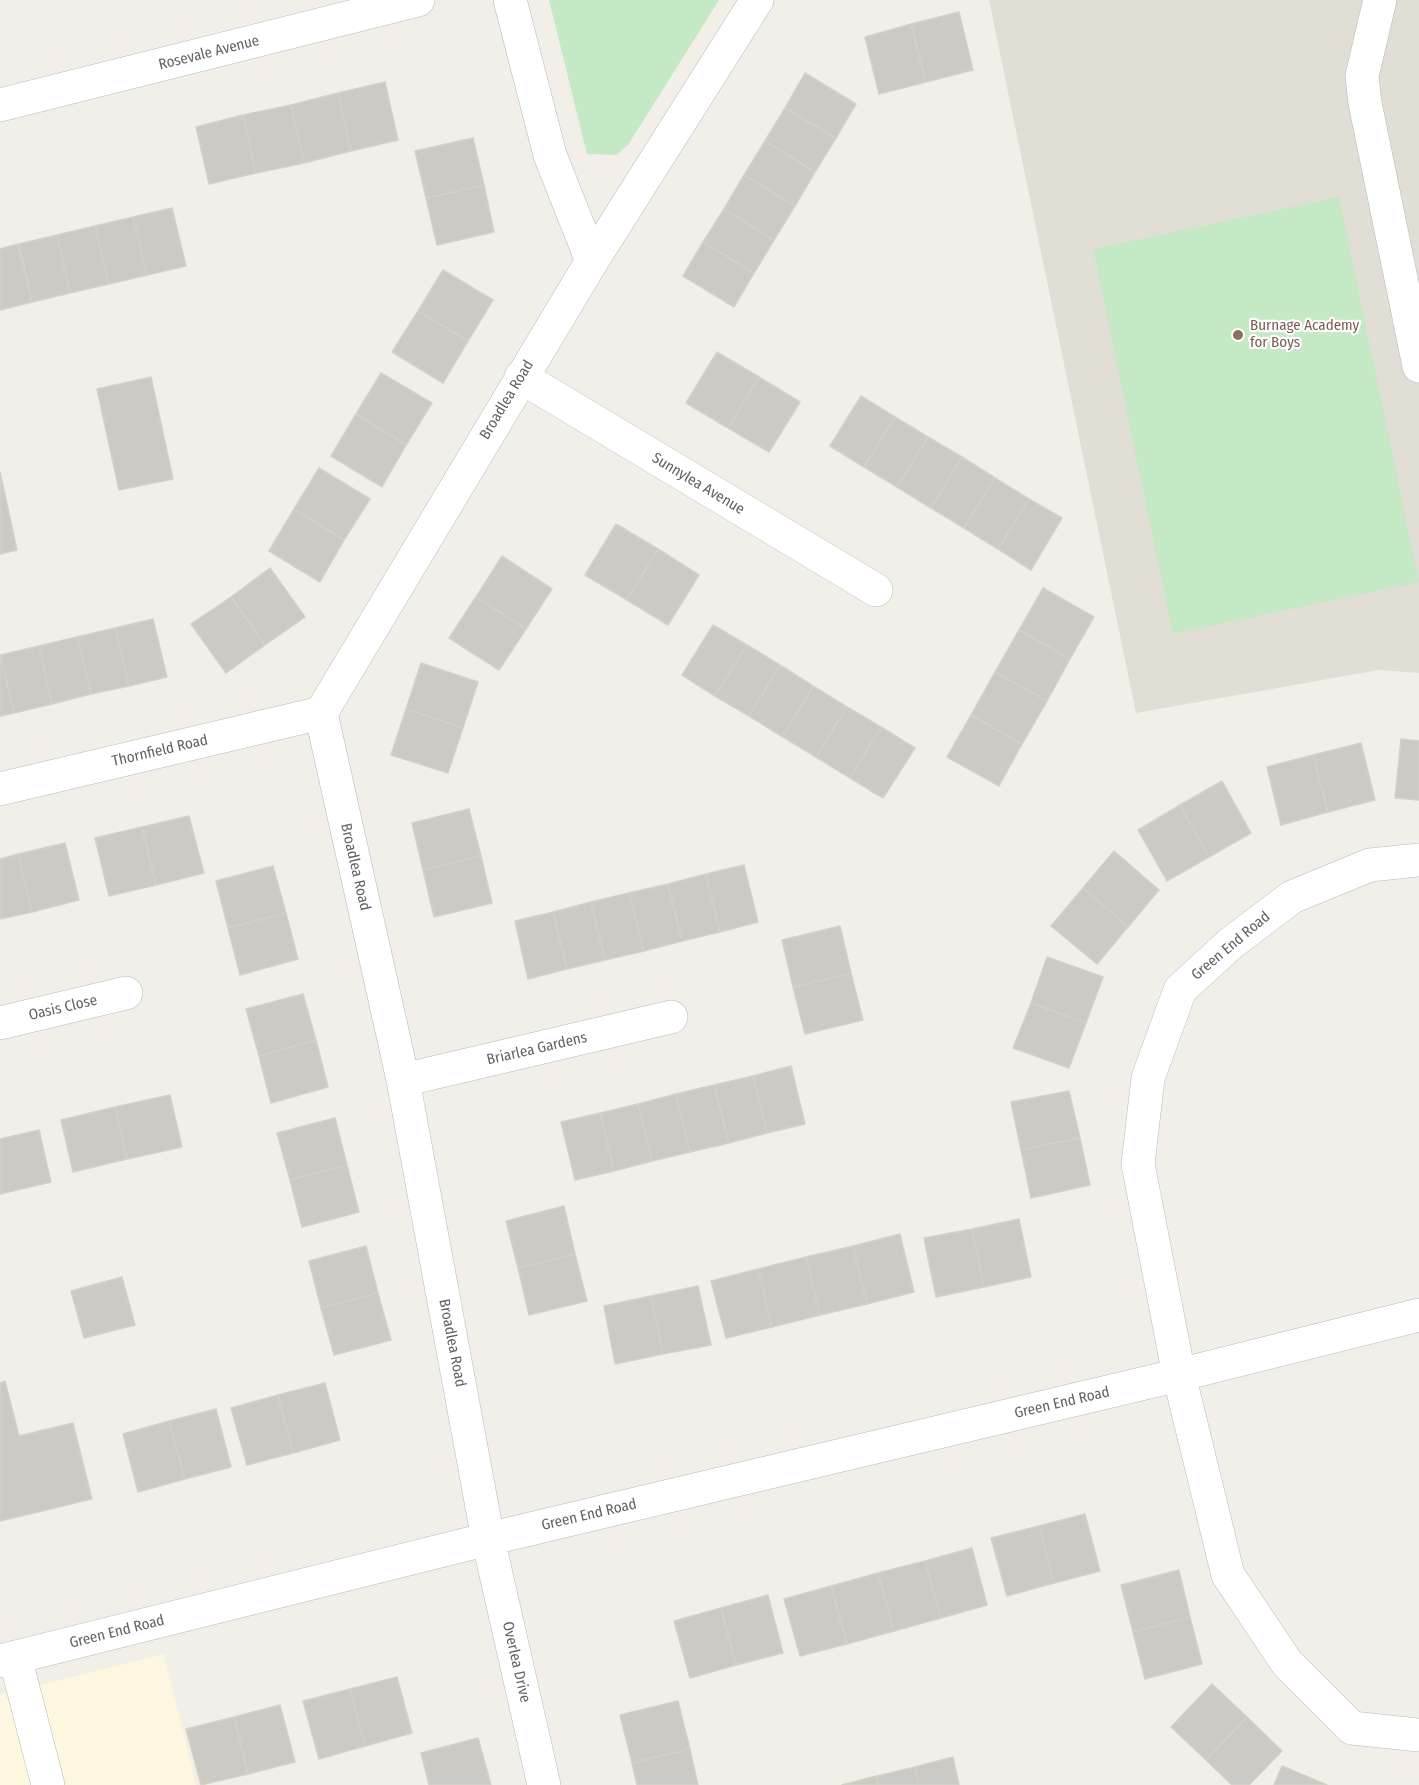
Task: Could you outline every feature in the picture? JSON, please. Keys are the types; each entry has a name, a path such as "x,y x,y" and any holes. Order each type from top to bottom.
{"street":[{"name":"Rosevale Avenue","path":"0,105 418,0"},
{"path":"510,0 550,155 592,261"},
{"name":"Broadlea Road","path":"488,1539 403,1080 321,713 521,377 757,0"},
{"path":"1380,0 1362,76 1365,103 1419,366"},
{"name":"Sunnylea Avenue","path":"521,377 876,590"},
{"name":"Thornfield Road","path":"0,789 321,713"},
{"name":"Green End Road","path":"1419,860 1370,865 1292,897 1230,944 1180,990 1148,1078 1138,1164 1179,1375 1228,1575 1287,1663 1352,1728 1419,1735"},
{"name":"Oasis Close","path":"0,1023 126,993"},
{"name":"Briarlea Gardens","path":"403,1080 671,1017"},
{"name":"Green End Road","path":"7,1659 488,1539 1179,1375 1419,1315"},
{"name":"Overlea Drive","path":"488,1539 544,1785"},
{"path":"7,1659 48,1785"}],"shaded area":[{"name":"Burnage Academy for Boys","path":"989,0 1419,0 1419,673 1379,670 1136,713"},
{"path":"164,1654 196,1785 0,1785 0,1695"}],"green space":[{"path":"549,0 719,0 628,145 616,155 587,154"},
{"path":"1339,197 1419,582 1173,634 1093,249"}],"building":[{"path":"959,12 973,70 926,82 911,24"},
{"path":"911,24 926,82 879,94 865,37"},
{"path":"805,73 856,104 836,138 785,108"},
{"path":"385,82 398,140 351,151 338,93"},
{"path":"338,93 351,151 304,163 291,105"},
{"path":"291,105 304,163 256,173 243,115"},
{"path":"785,108 836,138 815,172 765,141"},
{"path":"243,115 256,173 209,184 196,127"},
{"path":"473,138 484,185 426,198 415,151"},
{"path":"765,141 815,172 795,206 744,175"},
{"path":"744,175 795,206 774,240 724,209"},
{"path":"484,185 494,232 437,245 426,198"},
{"path":"172,208 186,266 147,275 133,217"},
{"path":"724,209 774,240 754,273 703,242"},
{"path":"133,217 147,275 109,284 95,226"},
{"path":"95,226 109,284 70,293 57,235"},
{"path":"57,235 70,293 32,302 19,244"},
{"path":"703,242 754,273 734,307 683,276"},
{"path":"18,244 32,302 0,310 0,249"},
{"path":"443,270 493,300 468,341 418,311"},
{"path":"418,311 468,341 443,383 392,352"},
{"path":"717,352 759,377 728,428 686,403"},
{"path":"381,373 432,403 406,445 356,414"},
{"path":"151,377 173,479 119,490 97,389"},
{"path":"759,377 800,402 769,452 728,428"},
{"path":"861,396 895,417 864,467 830,446"},
{"path":"356,414 406,445 382,487 331,456"},
{"path":"895,417 928,437 897,487 864,467"},
{"path":"928,437 962,457 931,508 897,487"},
{"path":"962,457 995,478 964,528 931,508"},
{"path":"319,468 370,499 344,540 294,509"},
{"path":"0,472 17,550 0,554"},
{"path":"995,478 1029,499 998,549 964,528"},
{"path":"1029,499 1062,518 1031,570 998,549"},
{"path":"294,509 344,540 320,582 269,551"},
{"path":"616,524 658,549 627,600 585,575"},
{"path":"658,549 699,575 668,625 627,600"},
{"path":"502,556 552,589 526,629 476,597"},
{"path":"270,568 305,617 265,645 231,597"},
{"path":"1043,588 1094,617 1070,659 1019,630"},
{"path":"231,597 265,645 226,673 191,624"},
{"path":"476,597 526,629 499,670 449,638"},
{"path":"153,619 167,677 129,686 115,628"},
{"path":"713,625 747,645 715,696 682,675"},
{"path":"115,628 129,686 91,694 77,637"},
{"path":"1019,630 1070,659 1047,701 995,672"},
{"path":"77,637 91,694 52,704 39,646"},
{"path":"747,645 780,665 749,716 715,696"},
{"path":"39,646 52,704 14,713 0,655"},
{"path":"0,656 14,713 0,716"},
{"path":"421,663 478,682 463,728 406,709"},
{"path":"780,665 813,686 783,737 749,716"},
{"path":"995,672 1047,701 1022,744 971,715"},
{"path":"813,686 847,707 816,757 783,737"},
{"path":"847,707 881,727 850,778 816,757"},
{"path":"406,709 463,728 448,773 391,755"},
{"path":"971,715 1022,744 999,786 947,757"},
{"path":"881,727 915,748 883,798 850,778"},
{"path":"1401,739 1419,741 1419,800 1395,798"},
{"path":"1361,743 1375,800 1328,812 1313,755"},
{"path":"1313,755 1328,812 1281,825 1267,767"},
{"path":"1222,781 1251,833 1209,857 1180,805"},
{"path":"1180,805 1209,857 1167,881 1138,830"},
{"path":"469,809 481,856 423,870 412,823"},
{"path":"189,816 204,873 156,885 142,827"},
{"path":"142,827 156,885 109,896 95,838"},
{"path":"65,843 79,900 32,912 18,854"},
{"path":"1114,851 1159,890 1128,927 1083,888"},
{"path":"18,854 32,912 0,919 0,859"},
{"path":"481,856 492,903 434,917 423,870"},
{"path":"744,865 758,922 720,932 706,874"},
{"path":"273,866 286,913 228,928 216,881"},
{"path":"706,874 720,932 682,941 668,884"},
{"path":"668,884 682,941 644,951 629,893"},
{"path":"1083,888 1128,927 1097,964 1051,926"},
{"path":"629,893 644,951 605,960 591,902"},
{"path":"591,902 605,960 567,969 553,912"},
{"path":"553,912 567,969 528,979 515,921"},
{"path":"286,913 298,959 240,975 228,928"},
{"path":"840,926 851,973 793,987 782,940"},
{"path":"1047,957 1103,977 1086,1023 1031,1003"},
{"path":"851,973 863,1020 805,1034 793,987"},
{"path":"303,994 316,1040 259,1056 246,1009"},
{"path":"1031,1003 1086,1023 1069,1068 1013,1048"},
{"path":"316,1040 328,1087 271,1103 259,1056"},
{"path":"791,1066 805,1124 767,1133 753,1076"},
{"path":"753,1076 767,1133 729,1143 714,1085"},
{"path":"714,1085 729,1143 690,1152 676,1094"},
{"path":"1069,1091 1080,1138 1021,1150 1011,1102"},
{"path":"676,1094 690,1152 652,1161 638,1104"},
{"path":"170,1095 182,1147 127,1159 115,1107"},
{"path":"638,1104 652,1161 614,1171 600,1113"},
{"path":"115,1107 127,1159 73,1172 61,1120"},
{"path":"600,1113 614,1171 575,1180 561,1122"},
{"path":"335,1118 347,1165 290,1180 277,1133"},
{"path":"39,1130 51,1182 0,1194 0,1139"},
{"path":"1080,1138 1090,1185 1031,1198 1021,1150"},
{"path":"347,1165 359,1212 302,1227 290,1180"},
{"path":"564,1206 575,1254 518,1268 506,1221"},
{"path":"1019,1219 1031,1277 984,1287 972,1229"},
{"path":"972,1229 984,1287 936,1297 924,1238"},
{"path":"900,1234 914,1292 867,1304 853,1246"},
{"path":"366,1246 378,1293 321,1308 309,1261"},
{"path":"853,1246 867,1304 820,1315 806,1257"},
{"path":"575,1254 587,1301 529,1315 518,1268"},
{"path":"806,1257 820,1315 772,1327 758,1269"},
{"path":"758,1269 772,1327 726,1338 711,1281"},
{"path":"122,1277 135,1325 84,1338 71,1291"},
{"path":"698,1286 711,1345 663,1354 651,1296"},
{"path":"378,1293 391,1340 334,1355 321,1308"},
{"path":"651,1296 663,1354 615,1364 604,1306"},
{"path":"5,1381 19,1436 73,1423 92,1499 0,1521 0,1383"},
{"path":"325,1383 340,1440 293,1453 278,1395"},
{"path":"278,1395 293,1453 247,1465 231,1408"},
{"path":"216,1409 231,1467 185,1479 169,1421"},
{"path":"169,1421 185,1479 138,1492 123,1434"},
{"path":"1085,1514 1100,1571 1054,1583 1039,1526"},
{"path":"1039,1526 1054,1583 1007,1596 991,1538"},
{"path":"972,1548 987,1605 941,1618 925,1561"},
{"path":"925,1561 941,1618 894,1631 878,1573"},
{"path":"1179,1570 1190,1617 1133,1632 1121,1585"},
{"path":"878,1573 894,1631 847,1644 831,1586"},
{"path":"831,1586 847,1644 800,1656 784,1599"},
{"path":"768,1595 783,1653 736,1665 721,1608"},
{"path":"721,1608 736,1665 690,1678 674,1621"},
{"path":"1190,1617 1202,1664 1145,1679 1133,1632"},
{"path":"397,1677 412,1733 365,1746 350,1689"},
{"path":"1212,1684 1247,1717 1206,1760 1171,1727"},
{"path":"350,1689 365,1746 319,1759 303,1701"},
{"path":"678,1701 690,1749 632,1763 620,1715"},
{"path":"280,1705 295,1762 248,1774 234,1717"},
{"path":"234,1717 248,1774 201,1785 186,1729"},
{"path":"1247,1717 1282,1751 1249,1785 1232,1785 1206,1760"},
{"path":"478,1738 491,1785 429,1785 421,1753"},
{"path":"690,1749 698,1785 637,1785 632,1763"},
{"path":"953,1757 959,1785 919,1785 915,1767"},
{"path":"1282,1766 1327,1785 1274,1785"},
{"path":"915,1767 919,1785 879,1785 877,1776"},
{"path":"876,1776 878,1785 842,1785"}],"place":[{"name":"Burnage Academy for Boys","path":"1238,335"}]}
